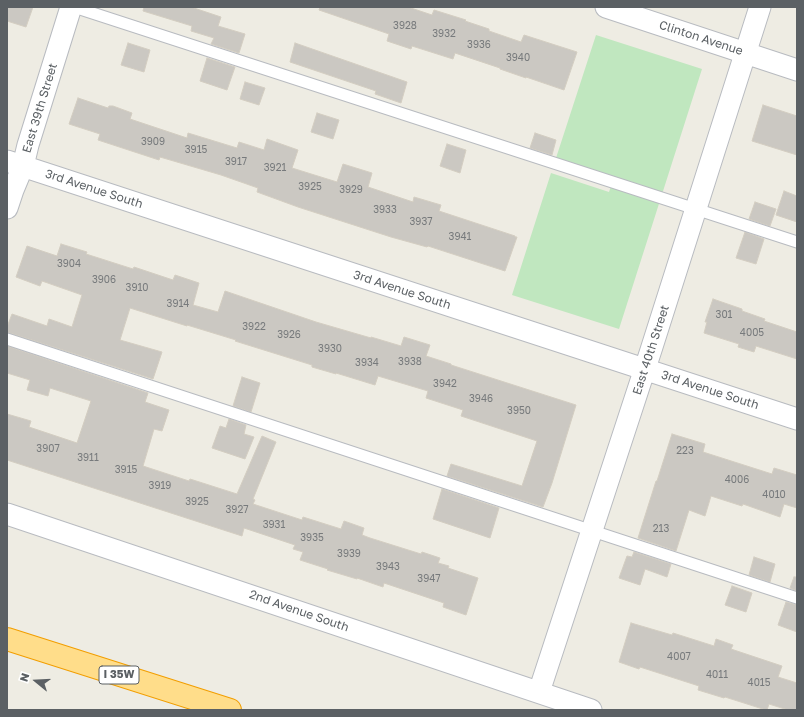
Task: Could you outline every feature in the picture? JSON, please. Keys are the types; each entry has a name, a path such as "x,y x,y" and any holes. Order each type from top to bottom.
{"highway":[{"name":"I 35W","path":"7,639 230,710"}],"street":[{"name":"East 39th Street","path":"7,208 13,190 15,164 28,145 71,7"},
{"name":"Clinton Avenue","path":"606,7 797,70"},
{"name":"East 40th Street","path":"538,692 645,369 760,7"},
{"name":"3rd Avenue South","path":"15,164 797,419"},
{"name":"2nd Avenue South","path":"7,514 591,710"}],"lane":[{"path":"74,7 797,242"},
{"path":"7,339 797,598"}],"green space":[{"path":"596,35 702,69 619,329 512,295 551,173 609,192 614,177 556,158"}],"building":[{"path":"7,7 33,7 26,27 7,21"},
{"path":"144,7 191,7 221,17 218,26 245,34 239,53 211,44 214,38 191,31 192,26 143,11"},
{"path":"320,7 408,7 432,15 434,10 466,20 465,21 489,29 489,31 521,42 524,35 577,52 564,90 455,53 453,59 412,46 411,49 387,41 389,34 319,10"},
{"path":"128,43 150,50 144,72 121,65"},
{"path":"295,43 407,82 401,103 375,94 376,91 290,62"},
{"path":"207,58 235,67 227,90 200,81"},
{"path":"245,82 265,88 259,105 240,99"},
{"path":"78,98 108,108 109,106 113,106 132,113 130,119 187,138 188,133 237,148 239,142 264,150 267,139 298,150 292,168 337,182 343,164 372,173 368,187 413,202 414,197 441,205 439,211 517,237 505,271 298,207 257,192 258,188 221,175 160,157 159,160 98,140 100,134 69,124"},
{"path":"763,105 797,116 797,155 752,141"},
{"path":"317,113 339,120 333,139 311,132"},
{"path":"535,133 556,140 552,155 530,148"},
{"path":"447,144 466,150 460,173 440,166"},
{"path":"784,191 797,196 797,222 776,215"},
{"path":"755,202 776,209 770,226 749,219"},
{"path":"745,232 764,239 756,264 736,258"},
{"path":"61,244 87,252 86,254 133,269 134,267 173,280 175,275 199,283 193,305 218,312 225,291 316,322 401,346 404,337 430,345 426,356 576,405 543,507 447,476 451,464 522,486 537,441 461,416 463,410 426,398 428,391 378,376 375,385 312,367 312,365 235,341 236,340 130,308 120,340 162,352 153,379 7,332 7,327 12,314 47,326 49,319 72,327 82,295 42,281 40,286 16,277 27,246 57,256"},
{"path":"713,299 742,309 742,311 765,319 764,321 797,332 797,359 756,346 754,352 738,347 739,344 704,333 707,322 705,322"},
{"path":"7,346 148,393 145,402 169,410 162,431 154,429 143,466 189,481 190,479 237,494 262,436 276,442 253,499 255,500 253,504 302,520 303,517 341,529 344,521 364,528 362,535 421,554 422,552 440,558 438,563 478,578 466,615 443,607 444,603 384,583 383,587 300,560 303,552 293,549 295,545 244,528 242,536 7,460 7,414 31,421 29,427 77,443 91,401 50,388 48,396 27,390 30,380 7,373"},
{"path":"242,377 260,383 251,412 233,406"},
{"path":"229,419 246,425 244,434 254,437 245,459 212,448 220,426 226,428"},
{"path":"672,434 705,444 703,452 772,474 774,468 797,475 797,508 784,504 780,517 743,504 742,506 711,496 705,516 689,510 676,551 638,538"},
{"path":"442,489 499,508 490,538 433,519"},
{"path":"634,552 671,564 667,577 645,569 640,585 619,578 627,556 632,557"},
{"path":"754,557 775,564 770,582 749,575"},
{"path":"794,577 797,577 797,591 790,588"},
{"path":"732,586 752,593 746,612 725,605"},
{"path":"786,602 797,605 797,632 778,625"},
{"path":"631,623 672,635 673,633 714,646 716,639 733,645 731,649 782,666 778,677 797,683 797,710 788,710 769,704 766,710 698,690 699,686 640,667 639,669 619,662"}]}
